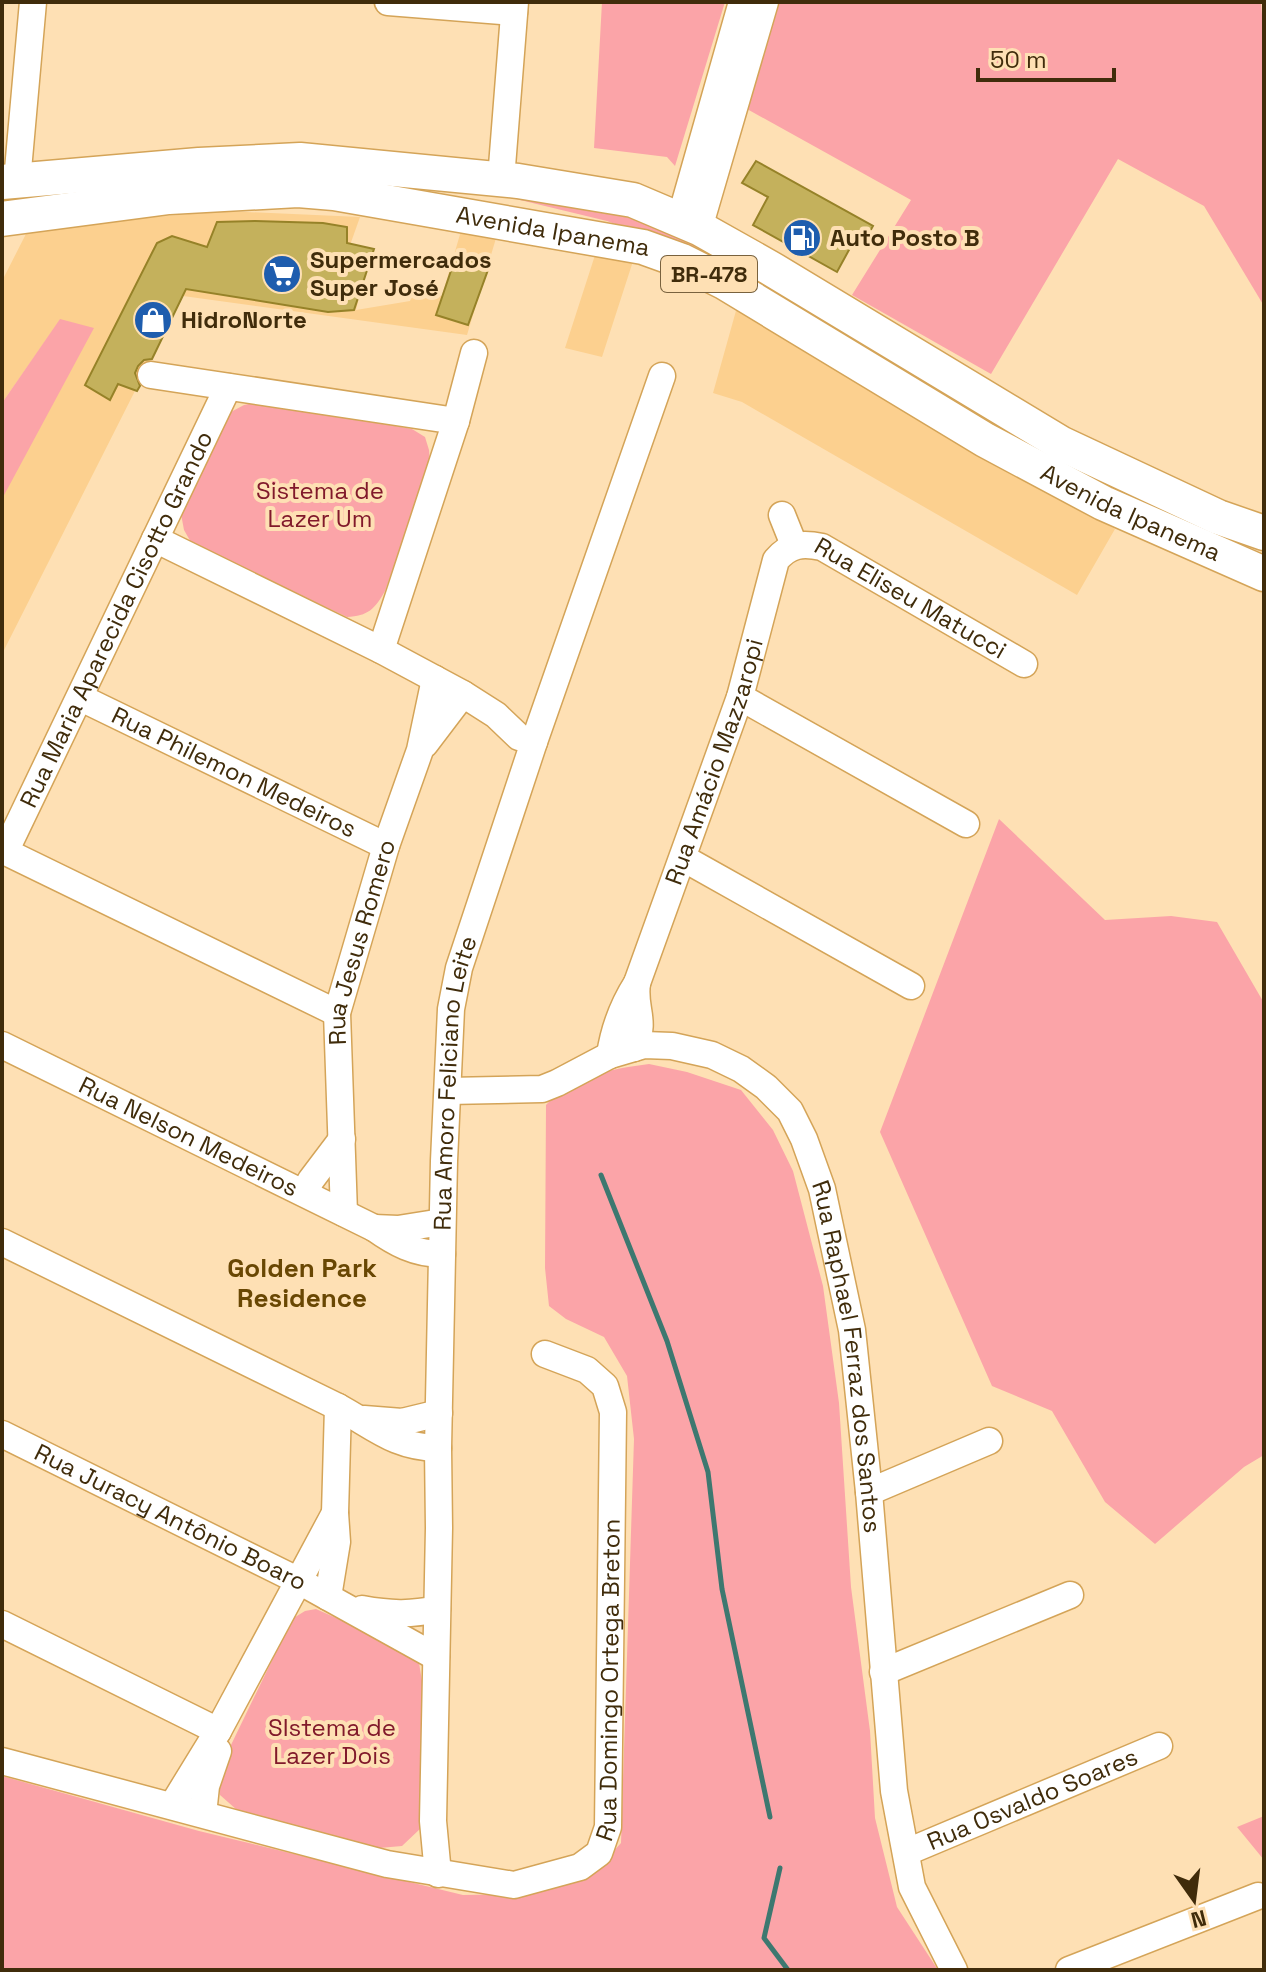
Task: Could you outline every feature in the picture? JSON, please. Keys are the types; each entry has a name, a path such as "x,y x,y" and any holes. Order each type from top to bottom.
{"main road":[{"name":"Avenida Ipanema","path":"10,182 199,165 300,160 501,179 633,200 690,224 770,268 1062,444 1218,517 1264,533"},
{"path":"334,193 359,187 472,196 501,179"},
{"path":"10,182 41,202 88,208"},
{"name":"Avenida Ipanema","path":"2,219 209,194 298,190 334,193 643,247 682,261 724,282 985,440 1103,503 1264,574"}],"street":[{"path":"10,182 33,2"},
{"path":"388,2 515,7 501,179"},
{"path":"690,224 742,2"},
{"path":"690,224 765,2"},
{"path":"381,650 456,421 474,353"},
{"path":"151,375 456,421"},
{"name":"Rua Amoro Feliciano Leite","path":"438,1874 433,1821 438,1448 442,1222 451,1009 459,968 534,742 662,376"},
{"name":"Rua Maria Aparecida Cisotto Grando","path":"4,851 81,698 228,387"},
{"path":"782,515 794,545"},
{"path":"155,539 381,650 463,694 496,715 519,737 534,742"},
{"name":"Rua Eliseu Matucci","path":"794,545 822,547 1024,664"},
{"name":"Rua Amácio Mazzaropi","path":"637,983 629,1044 612,1039 624,1003 637,983 740,697 776,560 794,545"},
{"name":"Rua Jesus Romero","path":"344,1213 337,1013 386,846 420,750 435,679"},
{"name":"Rua Jesus Romero","path":"420,750 463,694"},
{"path":"740,697 966,824"},
{"name":"Rua Philemon Medeiros","path":"81,698 386,846"},
{"path":"496,715 530,711 543,717"},
{"path":"4,851 337,1013"},
{"path":"683,858 911,986"},
{"name":"Rua Raphael Ferraz dos Santos","path":"448,1091 542,1089 629,1044 672,1046 712,1055 741,1069 766,1087 790,1111 822,1189 852,1330 894,1791 912,1887 954,1970"},
{"name":"Rua Nelson Medeiros","path":"2,1045 374,1228 392,1241 427,1254 442,1254"},
{"path":"304,1193 342,1139"},
{"name":"Rua Nelson Medeiros","path":"374,1228 398,1229 442,1222"},
{"path":"2,1242 349,1413 391,1439 414,1448 438,1448"},
{"name":"Rua Domingo Ortega Breton","path":"2,1761 404,1868 438,1874 514,1885 580,1867 599,1853 608,1827 613,1412 605,1386 587,1370 545,1354"},
{"path":"349,1413 402,1422 439,1413"},
{"path":"333,1600 337,1542 335,1513 349,1413"},
{"name":"Rua Juracy Antônio Boaro","path":"2,1434 299,1581 436,1657"},
{"path":"869,1492 989,1441"},
{"path":"172,1806 218,1731 335,1513"},
{"path":"883,1672 1070,1595"},
{"name":"Rua Juracy Antônio Boaro","path":"333,1600 386,1614 414,1615 437,1609"},
{"path":"2,1624 218,1731 223,1741 211,1767 203,1814"},
{"name":"Rua Osvaldo Soares","path":"907,1852 1159,1746"},
{"path":"404,1868 433,1821"},
{"path":"1069,1970 1258,1896"}],"shaded area":[{"path":"225,211 360,217 349,248 370,253 356,310 410,301 415,289 442,296 461,231 497,235 467,335 183,296 2,654 2,496 60,320 2,403 2,281 29,228"},
{"path":"597,249 635,255 602,357 565,348"},
{"path":"739,300 877,387 1115,529 1077,595 742,402 713,393"}],"green space":[{"path":"602,2 725,2 675,166 667,157 594,148"},
{"path":"776,2 1261,2 1264,42 1264,306 1204,206 1118,159 991,374 852,295 911,200 747,109"},
{"path":"519,195 604,211 674,235 730,261 838,321 831,333 670,244 607,221 516,199"},
{"path":"60,319 94,328 2,499 2,403"},
{"name":"Sistema de Lazer Um","path":"259,402 412,429 425,437 430,464 385,591 366,613 347,617 192,544 184,530 181,514 229,413"},
{"path":"999,819 1105,920 1171,916 1217,922 1264,1003 1264,1455 1244,1467 1155,1544 1105,1502 1052,1411 992,1386 880,1132"},
{"path":"649,1064 687,1072 741,1090 773,1130 793,1171 823,1286 839,1403 851,1587 870,1731 875,1818 897,1907 938,1970 2,1970 2,1776 199,1831 463,1895 523,1894 591,1876 621,1843 634,1439 627,1376 604,1337 566,1319 549,1306 545,1268 546,1105 580,1080 607,1071"},
{"name":"SIstema de Lazer Dois","path":"316,1609 406,1649 419,1663 422,1681 421,1828 402,1846 379,1848 237,1810 220,1795 216,1776 292,1619"},
{"path":"1264,1816 1264,1860 1237,1827"}],"building":[{"path":"756,161 873,226 864,242 856,237 837,272 753,225 768,197 742,183"},
{"name":"Supermercados Super José","path":"217,222 323,223 347,227 347,243 374,249 354,310 328,312 186,289 152,359 144,360 138,366 135,373 140,386 137,391 118,384 110,400 85,385 157,243 172,236 207,247"},
{"path":"456,256 489,267 468,325 436,315"}],"waterway":[{"path":"601,1175 667,1341 708,1472 722,1589 770,1817"},
{"path":"780,1868 764,1938 788,1970"}],"place":[{"name":"Auto Posto B","path":"802,238"},
{"name":"Supermercados Super José","path":"282,274"},
{"name":"HidroNorte","path":"153,320"}],"district":[{"name":"Golden Park Residence","path":"302,1283"}]}
